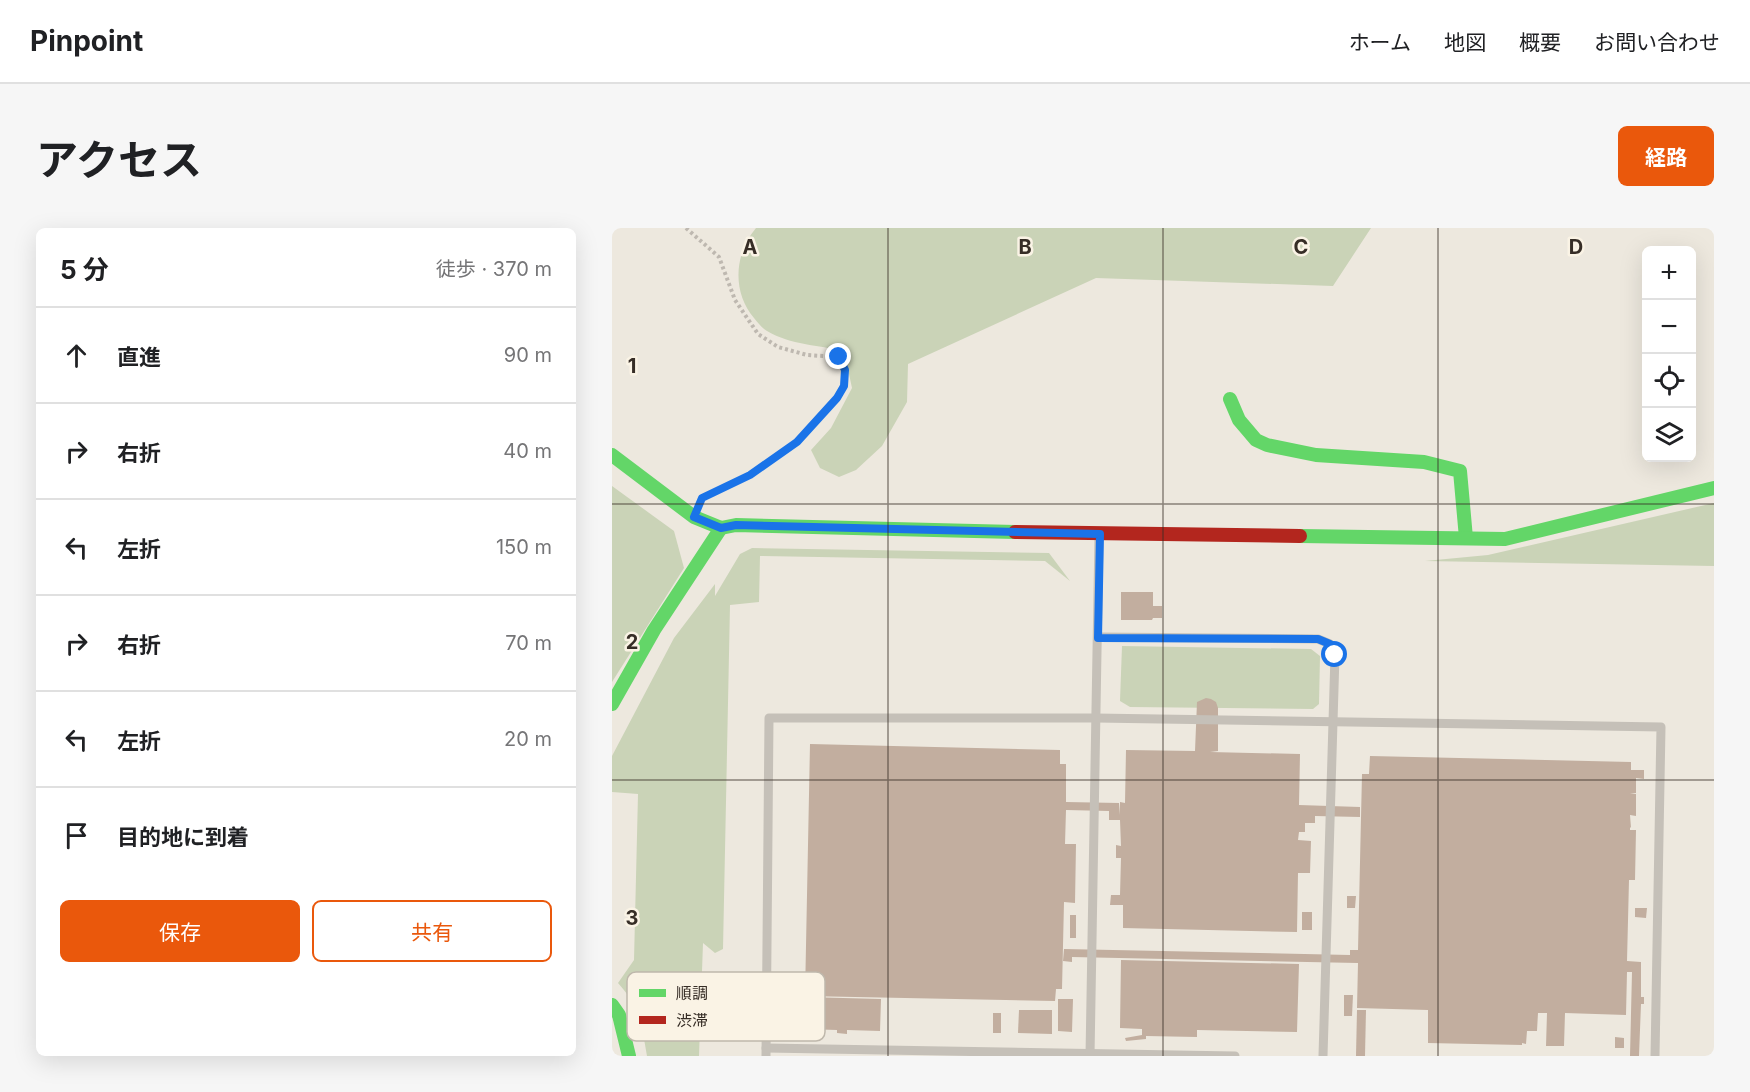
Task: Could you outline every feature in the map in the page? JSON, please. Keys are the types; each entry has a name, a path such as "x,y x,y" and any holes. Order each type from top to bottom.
{"street":[{"path":"1230,399 1239,420 1256,440 1267,446 1316,455 1424,462 1460,471 1466,538"},
{"path":"612,455 694,517 721,528 736,525 1100,534 1505,538 1714,488"},
{"path":"612,704 654,630 721,528"},
{"path":"612,1005 619,1015 629,1056"}],"lane":[{"path":"1090,1055 1100,534"},
{"path":"1098,638 1318,639 1330,644 1335,655 1323,1056"},
{"path":"767,972 770,717 1096,718 1661,728 1655,1056"},
{"path":"766,1052 1235,1056"}],"path":[{"path":"686,228 719,257 735,300 758,334 778,347 807,355 839,357 845,370 844,386 837,398 797,442 750,475 702,498 694,517"}],"green space":[{"path":"756,228 1371,228 1333,286 1096,278 908,364 907,402 882,446 856,470 839,477 820,468 811,450 831,428 852,388 844,351 776,336 765,330 754,318 742,297 739,273 743,249"},
{"path":"612,486 674,531 684,568 612,682"},
{"path":"1714,503 1714,566 1425,561 1488,555"},
{"path":"752,548 1049,553 1070,581 1045,561 760,556 759,602 730,605 723,949 715,953 703,943 702,972 627,972 627,995 618,983 634,960 638,794 612,792 612,756 674,638 715,584 715,596 740,554"},
{"path":"1122,646 1311,649 1320,656 1319,704 1313,709 1130,707 1120,701"},
{"path":"644,1041 700,1041 699,1056 647,1056"}],"building":[{"path":"1121,592 1153,592 1153,606 1162,606 1162,618 1121,620"},
{"path":"1206,698 1211,699 1216,702 1218,708 1218,751 1210,752 1300,754 1299,805 1360,807 1360,817 1315,816 1315,823 1305,823 1305,832 1299,832 1298,840 1311,841 1310,873 1298,873 1297,932 1123,928 1123,905 1110,905 1111,895 1120,895 1121,858 1116,858 1116,845 1121,846 1120,820 1109,820 1109,811 1066,810 1065,844 1076,844 1075,903 1064,902 1062,989 1056,989 1055,1001 825,996 825,972 805,972 810,744 1060,750 1060,764 1066,764 1066,802 1119,803 1120,815 1120,802 1125,803 1126,750 1195,751 1197,702"},
{"path":"1370,756 1631,762 1631,770 1644,770 1644,779 1636,778 1636,793 1630,793 1636,794 1636,816 1630,815 1630,830 1636,830 1635,880 1629,880 1627,961 1641,962 1641,997 1644,997 1644,1004 1641,1004 1639,1056 1630,1056 1632,972 1627,972 1626,1015 1565,1013 1564,1046 1546,1046 1547,1013 1538,1013 1537,1031 1527,1031 1526,1044 1428,1043 1428,1010 1357,1008 1358,963 1072,957 1072,962 1063,961 1064,949 1350,955 1350,950 1358,950 1362,774 1369,774"},
{"path":"1347,896 1356,896 1355,908 1347,908"},
{"path":"1635,908 1647,908 1646,918 1635,917"},
{"path":"1302,912 1312,912 1312,930 1302,930"},
{"path":"1070,915 1076,915 1076,938 1070,938"},
{"path":"1121,960 1299,964 1297,1032 1197,1030 1197,1037 1146,1036 1146,1039 1126,1041 1125,1038 1142,1035 1142,1029 1120,1028"},
{"path":"1344,995 1353,995 1352,1016 1344,1016"},
{"path":"825,998 881,999 880,1031 847,1030 847,1034 837,1033 837,1030 825,1030"},
{"path":"1058,999 1073,999 1072,1032 1058,1031"},
{"path":"1019,1010 1052,1010 1052,1034 1018,1033"},
{"path":"1357,1010 1366,1010 1365,1056 1356,1056"},
{"path":"993,1013 1001,1013 1001,1033 993,1033"},
{"path":"1615,1037 1624,1038 1624,1048 1615,1048"}],"traffic: fast":[{"path":"1230,399 1239,420 1256,440 1267,445 1316,455 1424,462 1460,471 1466,538"},
{"path":"612,455 694,517 721,528 736,525 1015,532"},
{"path":"1300,536 1505,539 1714,488"},
{"path":"612,704 654,630 721,528"},
{"path":"612,1005 619,1015 629,1056"}],"traffic: jam":[{"path":"1015,532 1300,536"}],"route":[{"path":"839,357 845,370 844,386 837,398 797,442 750,475 702,498 694,517 721,528 736,525 1100,534 1098,638 1318,639 1330,644 1335,655"}]}
